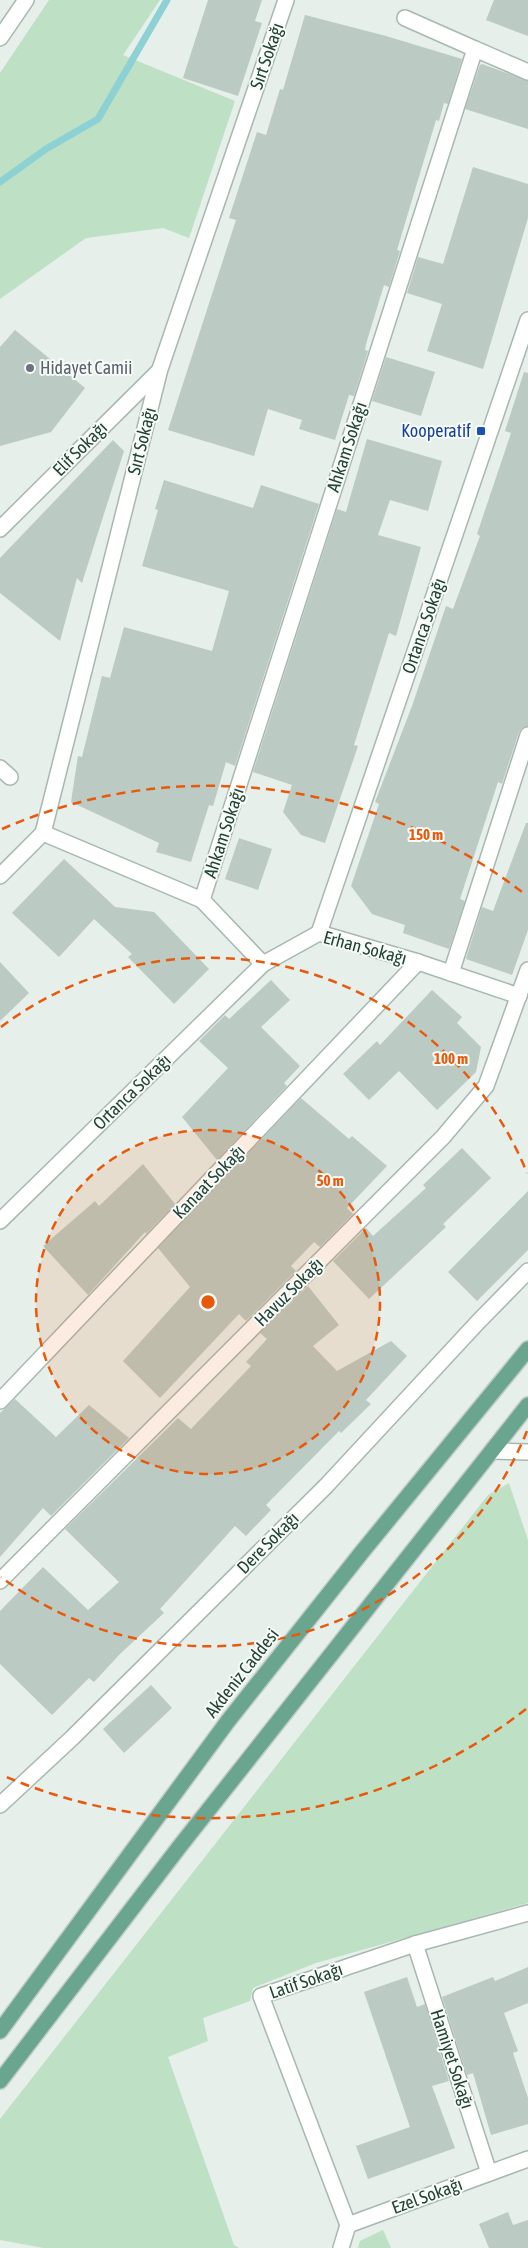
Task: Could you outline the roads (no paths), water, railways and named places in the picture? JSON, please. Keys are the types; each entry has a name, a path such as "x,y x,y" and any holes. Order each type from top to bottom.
{"main road":[{"name":"Akdeniz Caddesi","path":"0,2031 228,1721 362,1552 528,1349"},
{"path":"0,2081 186,1838 528,1405"}],"street":[{"path":"0,38 26,0"},
{"name":"Sırt Sokağı","path":"42,833 160,370 286,0"},
{"path":"405,18 528,72"},
{"name":"Ahkam Sokağı","path":"202,900 476,49"},
{"name":"Ortanca Sokağı","path":"319,933 528,320"},
{"name":"Elif Sokağı","path":"0,529 160,370"},
{"path":"451,973 528,735"},
{"path":"0,876 42,833 202,900 264,964"},
{"name":"Erhan Sokağı","path":"264,964 319,933 418,962 519,996"},
{"name":"Kanaat Sokağı","path":"0,1401 418,962"},
{"name":"Ortanca Sokağı","path":"0,1221 264,964"},
{"name":"Havuz Sokağı","path":"0,1581 443,1137 486,1086 528,970"},
{"name":"Dere Sokağı","path":"0,1805 72,1738 326,1486 478,1322 528,1272"},
{"path":"492,1451 528,1452"},
{"name":"Latif Sokağı","path":"348,2225 261,1996 415,1944 528,1913"},
{"name":"Hamiyet Sokağı","path":"415,1944 489,2173"},
{"name":"Ezel Sokağı","path":"348,2225 528,2159"},
{"path":"341,2248 348,2225"}],"waterway":[{"path":"0,182 46,149 98,119 167,0"}],"place":[{"name":"Hidayet Camii","path":"30,368"},
{"name":"Kooperatif","path":"481,431"}]}
